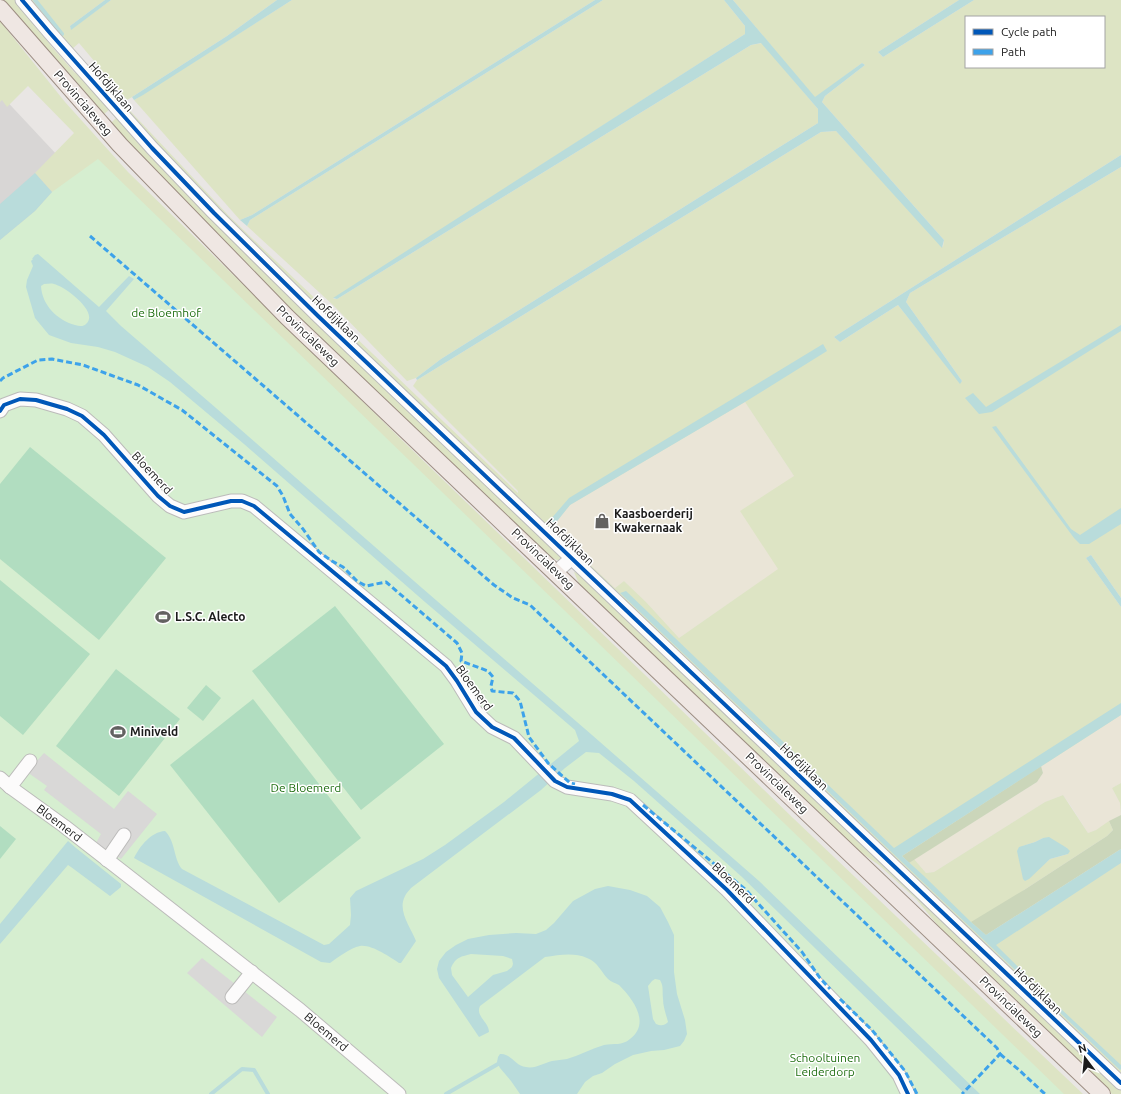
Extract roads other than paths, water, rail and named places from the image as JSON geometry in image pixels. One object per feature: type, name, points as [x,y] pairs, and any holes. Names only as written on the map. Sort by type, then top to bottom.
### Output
[{"type":"main road","name":"Provincialeweg","points":[[0,8],[101,125],[288,316],[1102,1094]]},
{"type":"street","name":"Hofdijklaan","points":[[22,0],[152,148],[214,213],[318,316],[1121,1083]]},
{"type":"street","name":"Hofdijklaan","points":[[101,125],[119,110]]},
{"type":"street","name":"Bloemerd","points":[[0,411],[4,405],[20,399],[36,400],[67,409],[82,416],[104,435],[158,496],[170,506],[184,512],[231,501],[242,501],[254,506],[446,666],[476,712],[492,727],[514,738],[554,781],[567,787],[612,794],[630,800],[727,890],[871,1040],[899,1074],[908,1094]]},
{"type":"street","name":"Hofdijklaan","points":[[556,572],[572,558]]},
{"type":"street","points":[[10,787],[30,761]]},
{"type":"street","name":"Bloemerd","points":[[0,778],[300,1010],[399,1094]]},
{"type":"street","points":[[107,860],[124,835]]},
{"type":"street","points":[[232,997],[252,972]]},
{"type":"water","points":[[105,0],[111,0],[71,30],[70,26]]},
{"type":"water","points":[[277,0],[292,0],[134,100],[132,97],[227,36]]},
{"type":"water","points":[[595,0],[603,0],[250,220],[247,226],[240,220],[252,215]]},
{"type":"water","points":[[724,0],[733,0],[815,97],[862,63],[865,65],[825,96],[822,102],[944,240],[942,248],[836,131],[821,132],[417,380],[416,378],[441,359],[818,123],[818,109],[761,43],[751,45],[337,299],[333,298],[745,34],[745,26]]},
{"type":"water","points":[[959,0],[974,0],[883,57],[878,52]]},
{"type":"water","points":[[1121,155],[1121,167],[910,293],[906,302],[962,381],[960,384],[898,305],[840,342],[834,337]]},
{"type":"water","points":[[35,173],[52,192],[35,211],[0,240],[0,204]]},
{"type":"water","points":[[38,254],[99,307],[129,276],[134,279],[106,311],[121,326],[759,881],[980,1094],[965,1094],[742,877],[634,781],[599,753],[586,752],[565,768],[541,790],[411,888],[405,895],[403,908],[406,919],[416,941],[401,963],[386,954],[364,946],[360,946],[344,953],[330,963],[321,962],[134,858],[146,840],[155,834],[165,831],[169,835],[177,860],[182,869],[324,945],[329,944],[350,925],[350,898],[356,891],[423,859],[445,845],[504,802],[579,741],[575,730],[425,602],[244,444],[170,382],[148,367],[115,352],[98,347],[71,343],[49,335],[35,318],[26,287],[27,280],[33,266],[31,261],[35,255]],"holes":[[[44,284],[59,286],[79,300],[88,313],[89,319],[86,324],[84,326],[79,326],[68,323],[52,311],[47,305],[42,293],[41,286]]]},
{"type":"water","points":[[1121,325],[1121,331],[992,412],[979,414],[965,398],[973,393],[986,407]]},
{"type":"water","points":[[823,344],[827,351],[745,402],[570,505],[554,525],[550,520],[569,498]]},
{"type":"water","points":[[996,426],[1071,529],[1080,535],[1121,508],[1121,524],[1089,544],[1080,544],[992,427]]},
{"type":"water","points":[[1091,555],[1121,598],[1121,607],[1086,558]]},
{"type":"water","points":[[626,591],[894,848],[1121,703],[1121,715],[902,856],[986,935],[1121,849],[1121,863],[996,945],[1121,1065],[1121,1069],[1120,1070],[620,593]]},
{"type":"water","points":[[1049,837],[1070,851],[1068,854],[1050,859],[1025,881],[1023,879],[1017,851],[1019,847]]},
{"type":"water","points":[[68,841],[121,884],[121,887],[110,896],[68,865],[0,944],[0,924]]},
{"type":"water","points":[[608,886],[630,890],[647,896],[660,907],[674,935],[674,972],[677,994],[685,1020],[687,1034],[680,1046],[633,1055],[615,1064],[602,1073],[593,1076],[585,1082],[577,1094],[520,1094],[497,1062],[500,1054],[507,1055],[522,1066],[533,1067],[552,1061],[567,1059],[604,1045],[624,1043],[636,1033],[639,1026],[638,1011],[630,997],[619,985],[608,979],[591,960],[577,955],[545,957],[480,1006],[479,1013],[487,1025],[489,1032],[479,1037],[439,978],[437,969],[439,961],[446,952],[468,939],[489,935],[516,933],[536,934],[546,930],[573,901],[595,889]],"holes":[[[471,954],[503,956],[512,959],[513,964],[507,971],[493,975],[468,997],[452,975],[451,968],[459,958]],[[655,979],[660,980],[661,982],[668,1022],[662,1025],[656,1024],[653,1019],[648,986]]]},
{"type":"waterway","points":[[35,0],[62,34]]},
{"type":"waterway","points":[[446,1094],[498,1064]]},
{"type":"waterway","points":[[211,1094],[242,1069],[254,1070],[268,1094]]},
{"type":"place","name":"Kaasboerderij Kwakernaak","points":[[602,521]]},
{"type":"place","name":"L.S.C. Alecto","points":[[163,617]]},
{"type":"place","name":"Miniveld","points":[[118,732]]},
{"type":"park label","name":"de Bloemhof","points":[[166,313]]},
{"type":"park label","name":"De Bloemerd","points":[[306,788]]},
{"type":"park label","name":"Schooltuinen Leiderdorp","points":[[825,1065]]}]
